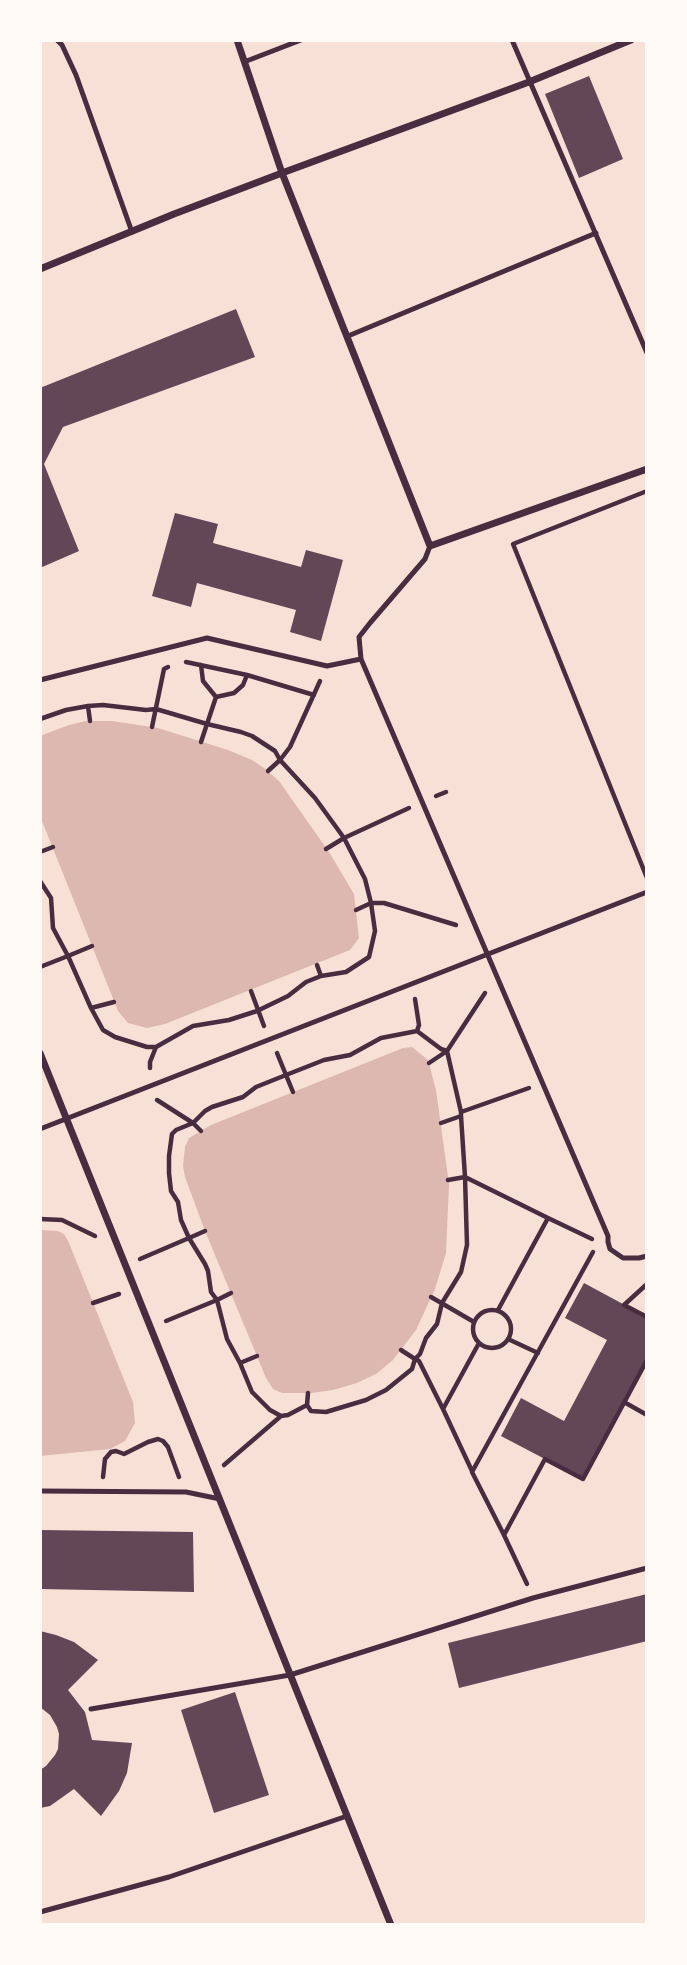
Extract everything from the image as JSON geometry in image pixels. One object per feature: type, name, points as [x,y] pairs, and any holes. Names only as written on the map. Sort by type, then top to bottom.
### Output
[{"type":"street","points":[[237,40],[282,173],[430,546],[647,469]]},
{"type":"street","points":[[40,269],[282,173],[529,82],[631,40]]},
{"type":"street","points":[[40,1053],[391,1925]]},
{"type":"lane","points":[[57,40],[76,75],[132,232]]},
{"type":"lane","points":[[244,62],[301,40]]},
{"type":"lane","points":[[512,40],[647,353]]},
{"type":"lane","points":[[348,336],[596,233]]},
{"type":"lane","points":[[430,546],[425,559],[359,637],[361,659],[608,1236],[610,1249],[623,1258],[647,1256]]},
{"type":"lane","points":[[40,680],[207,638],[327,666],[361,659]]},
{"type":"lane","points":[[40,1129],[647,892]]},
{"type":"lane","points":[[40,1492],[186,1492],[220,1499]]},
{"type":"lane","points":[[91,1709],[290,1675],[533,1598],[647,1568]]},
{"type":"lane","points":[[40,1912],[169,1877],[347,1816]]},
{"type":"path","points":[[647,491],[513,544],[647,878]]},
{"type":"path","points":[[180,663],[187,662],[247,675],[314,695]]},
{"type":"path","points":[[152,727],[164,670],[173,665]]},
{"type":"path","points":[[201,665],[203,681],[216,697]]},
{"type":"path","points":[[268,771],[281,760],[290,747],[327,666]]},
{"type":"path","points":[[216,697],[234,693],[247,675]]},
{"type":"path","points":[[201,742],[216,697]]},
{"type":"path","points":[[88,706],[90,721]]},
{"type":"path","points":[[40,719],[88,706],[156,709],[252,736],[275,751],[315,798],[344,838],[365,879],[375,931],[369,957],[346,972],[321,976],[306,982],[288,996],[257,1011],[222,1022],[193,1026],[156,1047],[147,1047],[115,1037],[103,1030],[68,956],[52,929],[51,898],[40,881]]},
{"type":"path","points":[[326,849],[344,838],[446,792]]},
{"type":"path","points":[[40,852],[53,848]]},
{"type":"path","points":[[356,910],[371,903],[384,903],[477,931]]},
{"type":"path","points":[[40,967],[92,946]]},
{"type":"path","points":[[317,965],[321,976]]},
{"type":"path","points":[[429,1063],[447,1051],[496,976]]},
{"type":"path","points":[[410,985],[417,1002],[417,1031]]},
{"type":"path","points":[[251,991],[257,1011],[293,1092]]},
{"type":"path","points":[[91,1008],[114,1002]]},
{"type":"path","points":[[281,1416],[270,1410],[251,1392],[227,1339],[217,1300],[211,1292],[208,1271],[181,1220],[178,1202],[171,1191],[169,1156],[172,1134],[193,1124],[212,1107],[243,1097],[256,1087],[316,1062],[350,1055],[381,1038],[417,1031],[447,1051]]},
{"type":"path","points":[[155,1084],[150,1062],[156,1047]]},
{"type":"path","points":[[308,1393],[307,1405],[311,1411],[326,1412],[366,1400],[386,1390],[407,1374],[420,1354],[426,1338],[437,1324],[442,1303],[461,1272],[467,1237],[466,1177],[461,1114],[447,1051]]},
{"type":"path","points":[[442,1123],[542,1083]]},
{"type":"path","points":[[141,1090],[201,1131]]},
{"type":"path","points":[[448,1180],[466,1177],[594,1240],[596,1246],[472,1472]]},
{"type":"path","points":[[498,1310],[548,1218]]},
{"type":"path","points":[[40,1219],[62,1220],[138,1259],[205,1231]]},
{"type":"path","points":[[647,1284],[624,1305],[647,1317]]},
{"type":"path","points":[[165,1322],[231,1293]]},
{"type":"path","points":[[431,1297],[474,1322]]},
{"type":"path","points":[[498,1310],[509,1320],[511,1329],[508,1339],[492,1349],[479,1343],[473,1336],[474,1322],[484,1311],[498,1310]]},
{"type":"path","points":[[508,1339],[538,1353]]},
{"type":"path","points":[[443,1409],[479,1343]]},
{"type":"path","points":[[401,1350],[419,1361],[533,1598]]},
{"type":"path","points":[[240,1363],[257,1356]]},
{"type":"path","points":[[504,1535],[545,1459],[583,1479],[647,1360]]},
{"type":"path","points":[[624,1402],[647,1415]]},
{"type":"path","points":[[224,1465],[281,1416],[307,1405]]},
{"type":"path","points":[[495,1432],[502,1436]]},
{"type":"path","points":[[102,1492],[107,1455],[116,1451],[124,1454],[158,1440],[168,1447],[186,1492]]},
{"type":"shaded area","points":[[86,721],[112,721],[158,728],[252,760],[279,781],[329,852],[354,894],[359,938],[350,950],[165,1024],[147,1028],[128,1023],[118,1011],[40,816],[40,736]]},
{"type":"shaded area","points":[[412,1047],[428,1060],[436,1090],[449,1184],[446,1253],[435,1289],[416,1330],[393,1360],[376,1374],[333,1390],[282,1393],[273,1389],[266,1378],[205,1231],[185,1177],[185,1147],[189,1138],[211,1125],[403,1048]]},
{"type":"shaded area","points":[[40,1230],[58,1231],[64,1234],[69,1243],[133,1402],[135,1423],[125,1441],[110,1449],[40,1456]]},
{"type":"building","points":[[589,76],[623,159],[579,178],[545,94]]},
{"type":"building","points":[[236,309],[255,357],[63,427],[44,464],[79,551],[40,568],[40,388]]},
{"type":"building","points":[[175,513],[218,524],[213,543],[301,567],[306,550],[343,560],[321,641],[290,632],[296,610],[197,583],[191,607],[152,596]]},
{"type":"building","points":[[584,1283],[647,1317],[647,1360],[583,1479],[501,1436],[521,1398],[564,1421],[607,1340],[565,1318]]},
{"type":"building","points":[[40,1530],[193,1532],[194,1592],[40,1589]]},
{"type":"building","points":[[647,1594],[647,1641],[459,1688],[448,1643]]},
{"type":"building","points":[[40,1631],[74,1642],[98,1660],[68,1690],[85,1712],[92,1740],[132,1743],[127,1773],[119,1791],[101,1816],[74,1789],[50,1806],[40,1808],[40,1770],[55,1755],[59,1734],[50,1715],[40,1707]]},
{"type":"building","points":[[235,1692],[269,1795],[214,1813],[181,1710]]}]
